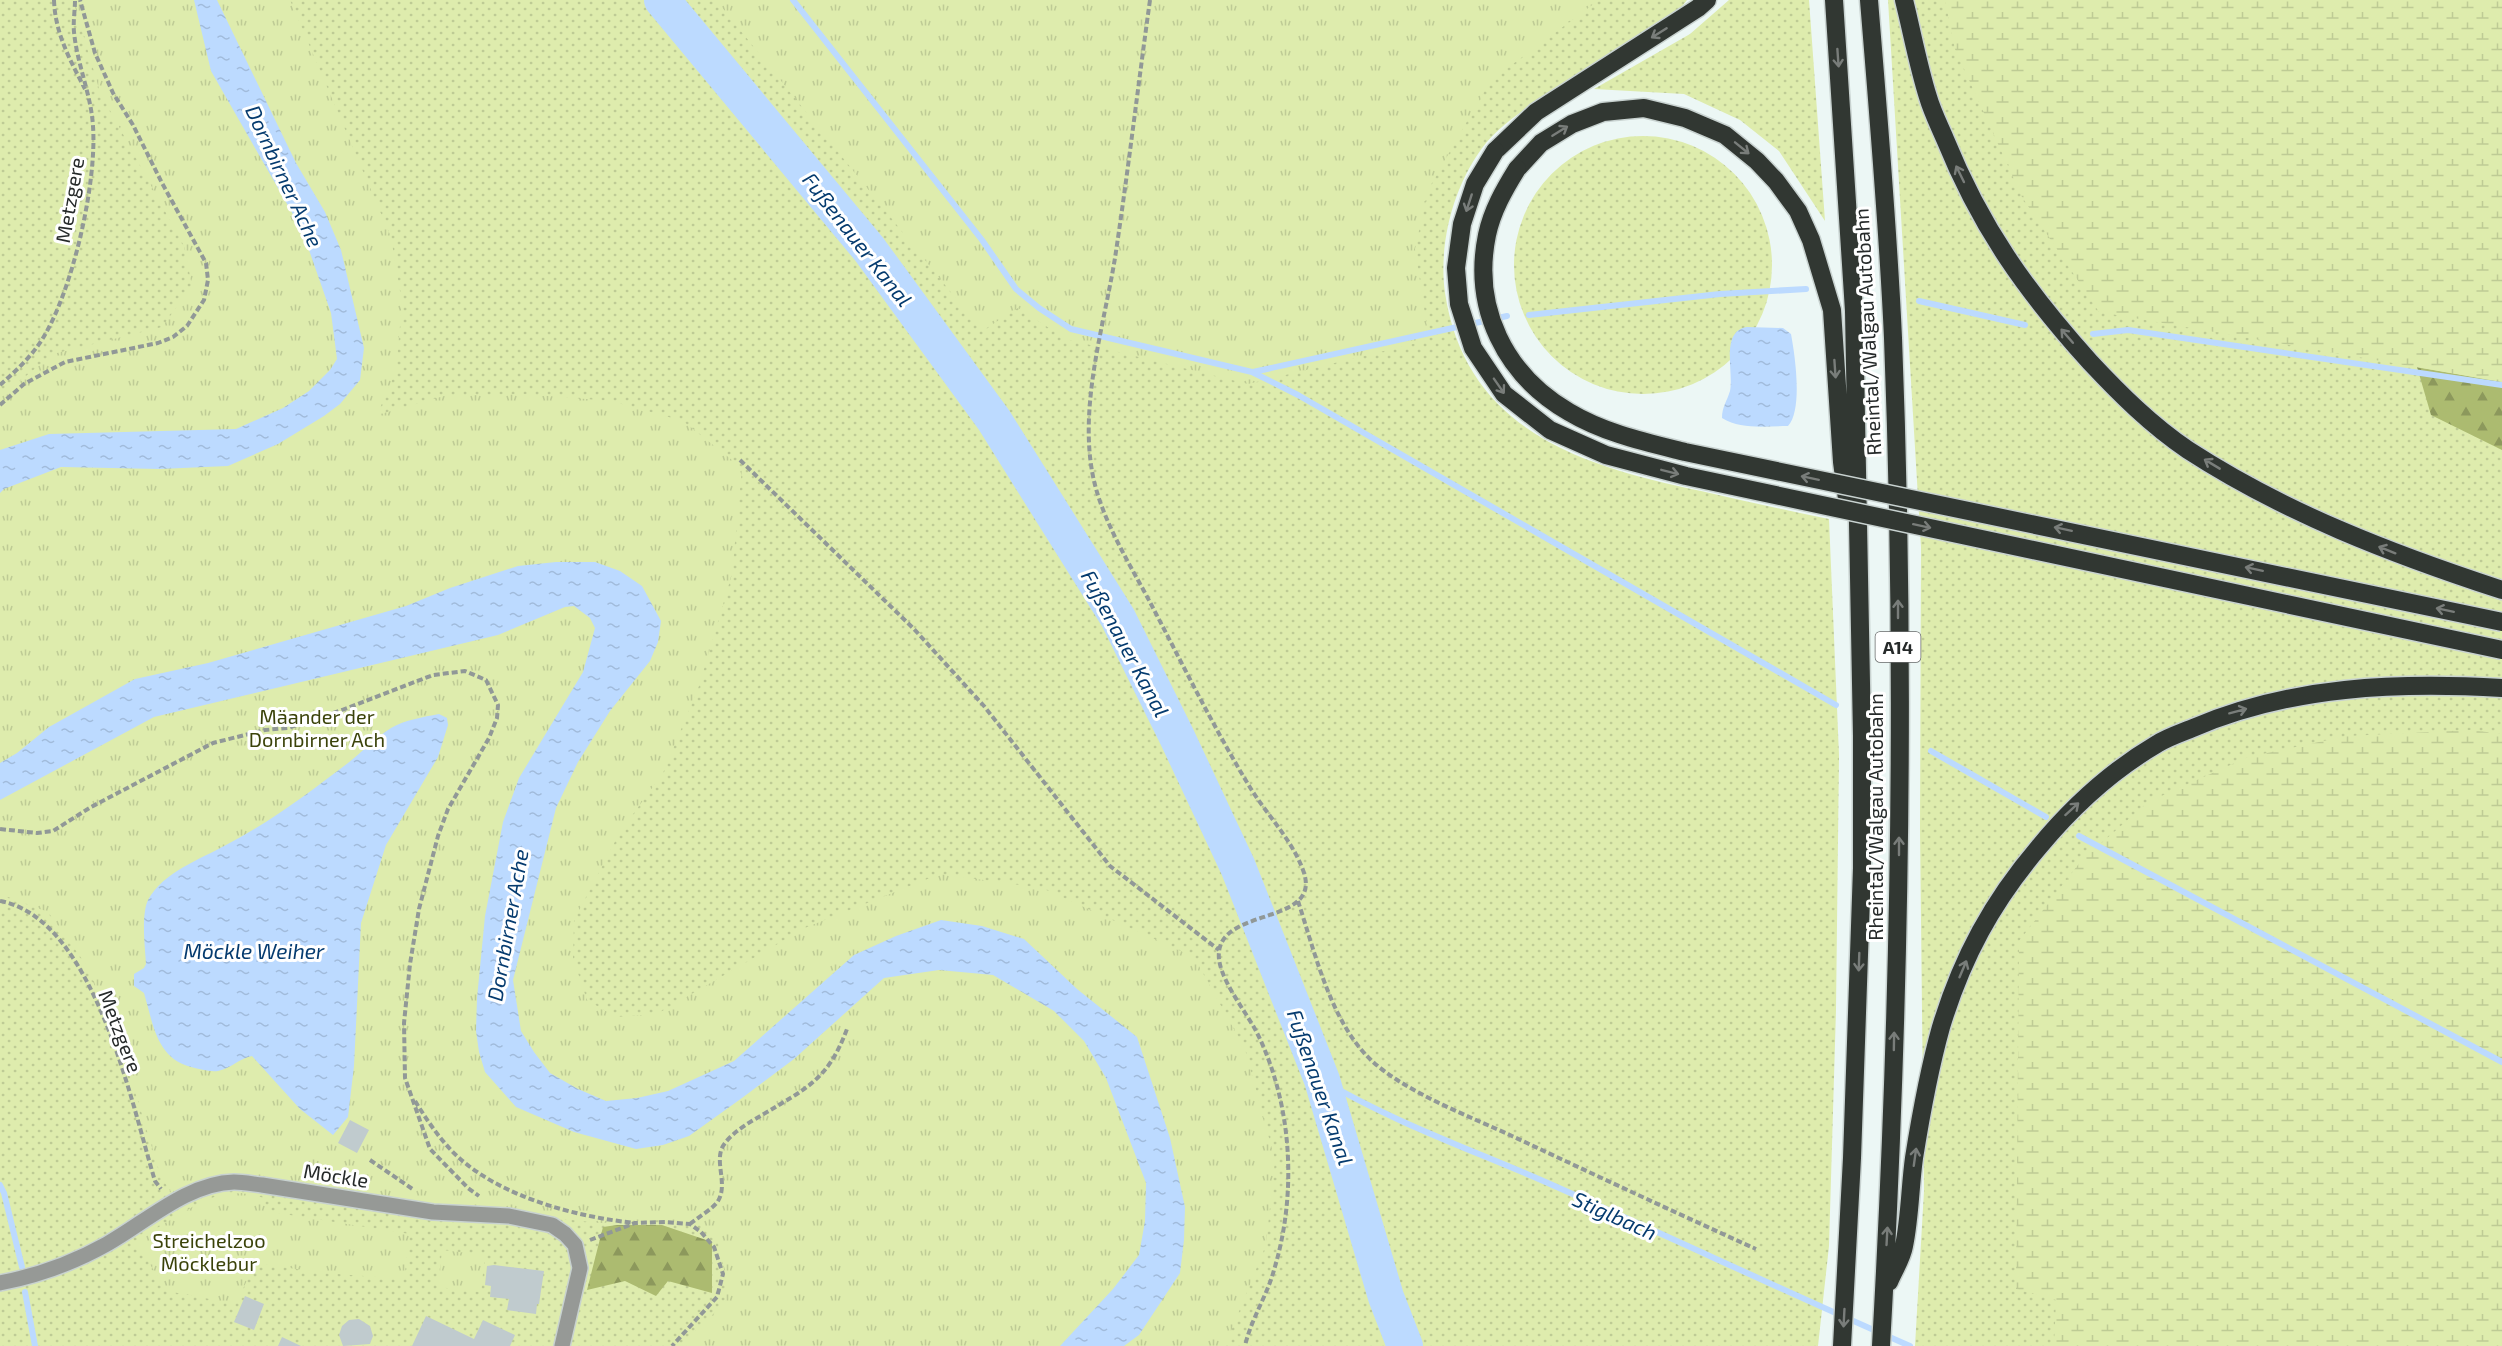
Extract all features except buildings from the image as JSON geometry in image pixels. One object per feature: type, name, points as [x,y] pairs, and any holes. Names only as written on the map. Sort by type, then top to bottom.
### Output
[{"type":"highway","points":[[1707,0],[1536,112],[1495,152],[1475,184],[1462,224],[1456,268],[1459,304],[1473,348],[1504,394],[1550,430],[1606,455],[1686,476],[2502,650]]},
{"type":"highway","name":"Rheintal/Walgau Autobahn","points":[[1834,0],[1854,311],[1862,868],[1842,1346]]},
{"type":"highway","name":"Rheintal/Walgau Autobahn","points":[[1869,0],[1893,336],[1898,572],[1899,851],[1892,1130],[1881,1346]]},
{"type":"highway","points":[[1904,0],[1928,98],[1958,170],[1996,243],[2033,297],[2127,401],[2186,448],[2254,490],[2323,524],[2395,553],[2502,590]]},
{"type":"highway","points":[[1859,572],[1842,462],[1832,310],[1812,240],[1797,211],[1776,181],[1757,160],[1725,135],[1685,118],[1644,108],[1603,112],[1572,124],[1541,143],[1517,169],[1498,201],[1487,234],[1482,270],[1488,315],[1504,349],[1532,385],[1569,412],[1618,434],[1684,452],[2502,622]]},
{"type":"highway","points":[[1884,1295],[1904,1247],[1914,1158],[1928,1083],[1942,1027],[1962,970],[1991,910],[2026,862],[2065,815],[2108,778],[2158,743],[2221,716],[2292,696],[2368,688],[2444,685],[2502,688]]},
{"type":"street","name":"Möckle","points":[[0,1283],[16,1280],[67,1262],[105,1245],[172,1205],[211,1186],[233,1182],[433,1212],[509,1216],[552,1225],[575,1245]]},
{"type":"street","points":[[562,1346],[580,1268],[575,1245]]},
{"type":"path","points":[[54,0],[54,17],[62,42],[88,95]]},
{"type":"path","name":"Metzgere","points":[[0,385],[14,373],[44,337],[65,288],[88,206],[94,163],[94,129],[74,32],[75,0]]},
{"type":"path","points":[[0,405],[24,384],[65,362],[158,343],[173,337],[187,326],[204,300],[208,280],[206,263],[133,125],[113,93],[95,53],[80,0]]},
{"type":"path","points":[[1150,0],[1089,418],[1090,455],[1095,485],[1122,548],[1233,759],[1257,798],[1297,854],[1306,875],[1305,890],[1298,902],[1288,908],[1231,929],[1222,939],[1219,950],[1221,971],[1258,1035],[1268,1058],[1284,1115],[1287,1150],[1286,1208],[1279,1250],[1274,1270],[1245,1346]]},
{"type":"path","points":[[740,460],[922,637],[984,706],[1110,866],[1219,950]]},
{"type":"path","points":[[0,829],[37,833],[53,831],[91,807],[213,743],[265,730],[288,728],[433,675],[465,671],[486,680],[498,705],[497,718],[489,738],[461,784],[441,827],[419,909],[404,1023],[405,1078],[430,1149],[468,1188],[509,1216]]},
{"type":"path","name":"Metzgere","points":[[0,901],[20,907],[45,922],[75,960],[104,1017],[114,1044],[155,1181],[172,1205]]},
{"type":"path","points":[[1298,902],[1319,967],[1343,1024],[1372,1060],[1399,1080],[1458,1111],[1756,1250]]},
{"type":"path","points":[[690,1224],[718,1202],[722,1189],[720,1154],[724,1143],[819,1079],[829,1068],[838,1052],[847,1029]]},
{"type":"path","points":[[411,1095],[426,1119],[456,1155],[484,1176],[509,1190],[603,1220],[690,1224],[701,1232],[714,1247],[723,1274],[717,1297],[672,1346]]},
{"type":"path","points":[[370,1160],[412,1190],[424,1191]]},
{"type":"path","points":[[575,1245],[635,1223]]},
{"type":"green space","points":[[0,0],[1687,0],[1680,9],[1525,109],[1486,143],[1465,176],[1457,195],[1446,234],[1443,274],[1445,293],[1457,340],[1477,379],[1504,410],[1536,434],[1573,454],[1614,469],[1657,481],[1829,519],[1839,755],[1836,1010],[1829,1246],[1818,1346],[0,1346]]},
{"type":"green space","name":"Mäander der Dornbirner Ach","points":[[73,0],[290,0],[391,237],[402,303],[396,371],[377,415],[444,396],[523,394],[611,401],[683,421],[742,468],[732,574],[699,686],[663,773],[620,832],[574,920],[573,958],[587,1000],[616,1017],[657,1014],[807,927],[940,874],[1042,888],[1194,957],[1245,1049],[1275,1160],[1266,1245],[1229,1336],[1221,1346],[686,1346],[693,1333],[725,1303],[726,1278],[718,1243],[699,1224],[661,1220],[600,1223],[394,1201],[256,1179],[173,1195],[161,1177],[133,1085],[87,966],[48,912],[0,894],[0,397],[53,354],[162,327],[192,286],[184,246],[100,92]]},
{"type":"green space","points":[[716,0],[1599,0],[1490,81],[1428,190],[1415,249],[1429,340],[1248,384],[1066,339],[1018,308],[982,331]]},
{"type":"green space","points":[[1729,0],[1809,0],[1825,221],[1779,151],[1740,120],[1684,94],[1594,89],[1690,34]]},
{"type":"green space","points":[[1888,0],[2502,0],[2502,1346],[1915,1346],[1924,1191],[1920,829],[1921,547]]},
{"type":"green space","points":[[1945,0],[2502,0],[2502,382],[2099,312],[2022,197],[1955,49]]},
{"type":"green space","points":[[1643,136],[1668,139],[1704,151],[1725,165],[1743,183],[1762,216],[1769,240],[1772,265],[1769,290],[1757,326],[1743,347],[1725,365],[1692,384],[1668,391],[1643,394],[1618,391],[1582,379],[1561,365],[1543,347],[1524,314],[1517,290],[1514,265],[1517,240],[1529,204],[1543,183],[1561,165],[1594,146],[1618,139]]},
{"type":"green space","points":[[2417,367],[2502,382],[2502,450],[2431,415]]},
{"type":"green space","points":[[2471,730],[2502,734],[2502,1346],[2054,1346],[2056,1300],[2016,1289],[2019,941],[2081,861],[2148,802],[2248,757],[2347,736]]},
{"type":"green space","name":"Streichelzoo Möcklebur","points":[[242,1193],[265,1198],[265,1211],[410,1234],[404,1279],[324,1273],[255,1263],[236,1304],[167,1291],[135,1241],[199,1203],[219,1195]]},
{"type":"green space","points":[[662,1225],[712,1242],[712,1293],[668,1281],[656,1296],[625,1281],[587,1290],[603,1227]]},
{"type":"green space","points":[[442,1250],[485,1255],[481,1292],[438,1287]]},
{"type":"water","name":"Dornbirner Ache","points":[[194,0],[217,0],[296,163],[325,212],[341,250],[364,348],[360,380],[340,404],[324,416],[278,444],[228,466],[160,469],[61,467],[4,489],[0,493],[0,450],[49,434],[236,429],[283,408],[309,391],[330,370],[337,359],[331,313],[302,230],[211,71]]},
{"type":"water","points":[[1747,327],[1783,328],[1791,334],[1797,395],[1793,418],[1788,426],[1746,426],[1722,418],[1731,383],[1731,344],[1739,330]]},
{"type":"water","name":"Dornbirner Ache","points":[[556,562],[595,562],[620,571],[642,586],[661,621],[658,642],[650,661],[610,711],[578,762],[556,808],[513,980],[521,1031],[534,1052],[550,1073],[606,1101],[637,1098],[668,1091],[734,1061],[854,955],[896,936],[941,920],[982,926],[1024,939],[1077,989],[1137,1037],[1170,1138],[1185,1207],[1180,1273],[1139,1335],[1124,1346],[1060,1346],[1113,1289],[1139,1255],[1145,1221],[1146,1183],[1106,1078],[1084,1041],[1054,1011],[993,975],[939,970],[884,978],[794,1059],[689,1136],[663,1145],[636,1149],[574,1132],[516,1107],[485,1072],[476,1031],[485,916],[503,822],[519,778],[583,672],[595,628],[590,618],[574,606],[565,607],[498,635],[154,717],[0,800],[0,763],[17,753],[49,727],[135,679],[208,663],[406,606],[450,588],[518,566]]},
{"type":"water","name":"Möckle Weiher","points":[[439,714],[447,718],[448,725],[438,757],[386,845],[361,923],[354,1066],[348,1117],[333,1135],[300,1109],[252,1056],[215,1071],[191,1067],[170,1056],[158,1038],[144,993],[134,986],[134,974],[146,964],[145,914],[148,900],[155,890],[183,867],[258,827],[289,807],[391,728],[408,721]]},
{"type":"waterway","name":"Fußenauer Kanal","points":[[662,0],[869,249],[994,420],[1118,618],[1238,867],[1322,1080],[1386,1297],[1405,1346]]},
{"type":"waterway","points":[[793,0],[982,240],[1016,289],[1039,308],[1071,329],[1252,372],[1298,395],[1836,705]]},
{"type":"waterway","points":[[1529,315],[1720,294],[1806,289]]},
{"type":"waterway","points":[[1919,301],[2025,325]]},
{"type":"waterway","points":[[1253,372],[1507,316]]},
{"type":"waterway","points":[[2093,334],[2128,330],[2502,385]]},
{"type":"waterway","points":[[1931,751],[2046,817]]},
{"type":"waterway","points":[[2079,836],[2502,1062]]},
{"type":"waterway","name":"Stiglbach","points":[[1322,1080],[1402,1121],[1541,1180],[1910,1346]]},
{"type":"waterway","points":[[0,1185],[22,1267]]},
{"type":"waterway","points":[[25,1292],[35,1346]]}]
